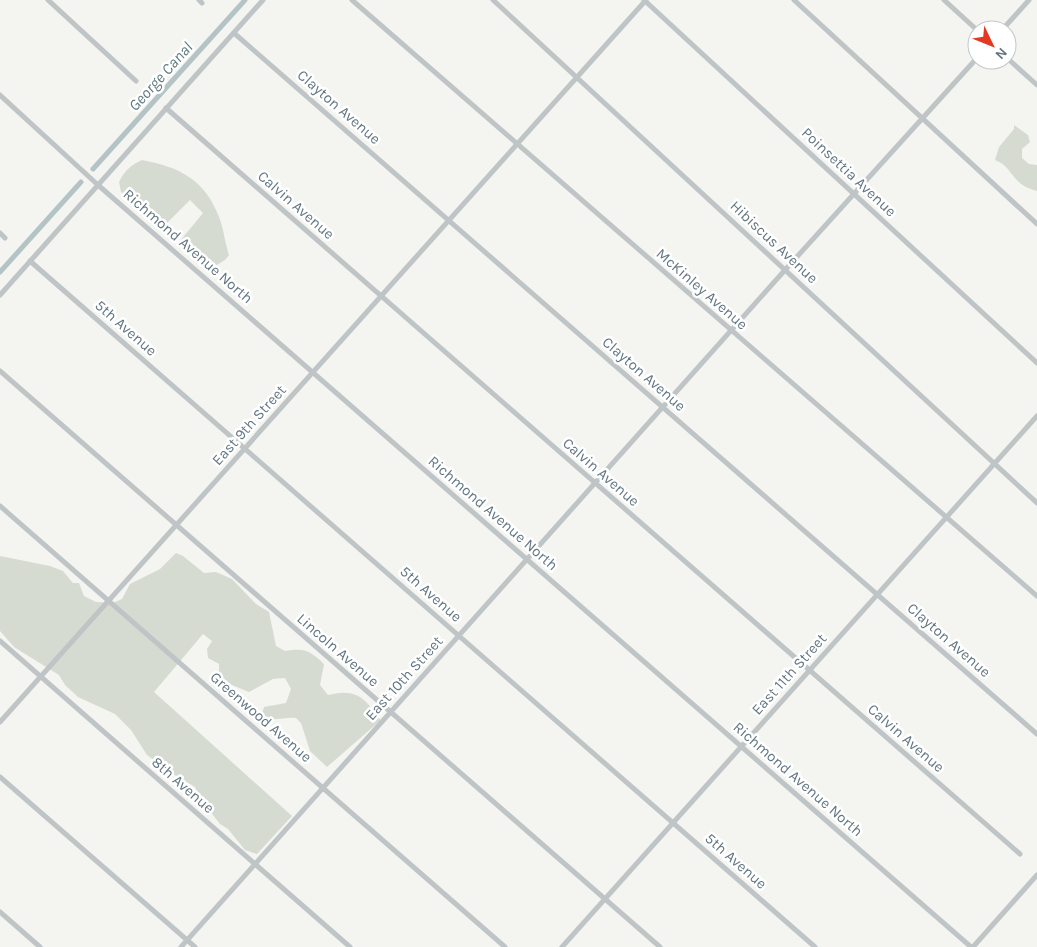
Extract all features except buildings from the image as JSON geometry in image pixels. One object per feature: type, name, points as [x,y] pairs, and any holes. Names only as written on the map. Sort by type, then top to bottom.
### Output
[{"type":"street","points":[[48,0],[136,81]]},
{"type":"street","points":[[0,296],[264,0]]},
{"type":"street","name":"McKinley Avenue","points":[[352,0],[1037,596]]},
{"type":"street","name":"Hibiscus Avenue","points":[[493,0],[1037,503]]},
{"type":"street","name":"East 9th Street","points":[[0,722],[645,0]]},
{"type":"street","name":"Poinsettia Avenue","points":[[645,0],[1037,363]]},
{"type":"street","points":[[794,0],[1037,224]]},
{"type":"street","points":[[944,0],[967,21]]},
{"type":"street","points":[[1011,20],[1029,0]]},
{"type":"street","name":"Clayton Avenue","points":[[234,32],[1037,734]]},
{"type":"street","points":[[1017,67],[1037,85]]},
{"type":"street","name":"East 10th Street","points":[[181,947],[731,330],[967,69]]},
{"type":"street","name":"Richmond Avenue North","points":[[0,95],[98,185],[972,947]]},
{"type":"street","name":"Calvin Avenue","points":[[166,108],[1020,854]]},
{"type":"street","points":[[0,234],[5,238]]},
{"type":"street","name":"5th Avenue","points":[[30,261],[815,947]]},
{"type":"street","name":"Lincoln Avenue","points":[[0,371],[660,947]]},
{"type":"street","name":"East 11th Street","points":[[562,947],[1037,416]]},
{"type":"street","name":"Greenwood Avenue","points":[[0,506],[505,947]]},
{"type":"street","name":"8th Avenue","points":[[0,642],[350,947]]},
{"type":"street","points":[[0,777],[195,947]]},
{"type":"street","points":[[972,947],[1037,875]]},
{"type":"street","points":[[0,912],[40,947]]},
{"type":"shaded area","points":[[1014,125],[1028,135],[1030,142],[1022,149],[1022,158],[1029,164],[1037,165],[1037,191],[1023,185],[1006,167],[995,160],[999,147],[1014,129]]},
{"type":"shaded area","points":[[142,160],[179,171],[190,177],[206,193],[213,204],[222,227],[229,255],[225,260],[215,266],[196,256],[180,241],[203,213],[190,200],[165,225],[149,210],[121,192],[119,182],[124,174],[131,166]]},
{"type":"shaded area","points":[[176,553],[183,556],[204,573],[216,572],[232,579],[256,604],[269,612],[276,646],[285,651],[306,651],[314,656],[324,664],[320,685],[328,695],[339,693],[354,694],[364,700],[381,720],[327,767],[310,751],[301,723],[296,718],[269,719],[261,717],[264,707],[286,703],[291,689],[285,678],[273,679],[249,692],[232,685],[219,675],[219,664],[208,658],[207,649],[212,641],[203,634],[154,692],[292,816],[257,854],[245,850],[228,829],[220,824],[202,801],[195,787],[147,755],[131,730],[115,714],[78,697],[65,685],[59,675],[14,647],[0,631],[0,556],[50,566],[63,571],[73,583],[79,583],[84,596],[96,602],[113,603],[122,599],[130,584],[160,569]]},
{"type":"waterway","name":"George Canal","points":[[93,169],[245,0]]},
{"type":"waterway","name":"George Canal","points":[[0,272],[81,182]]}]
